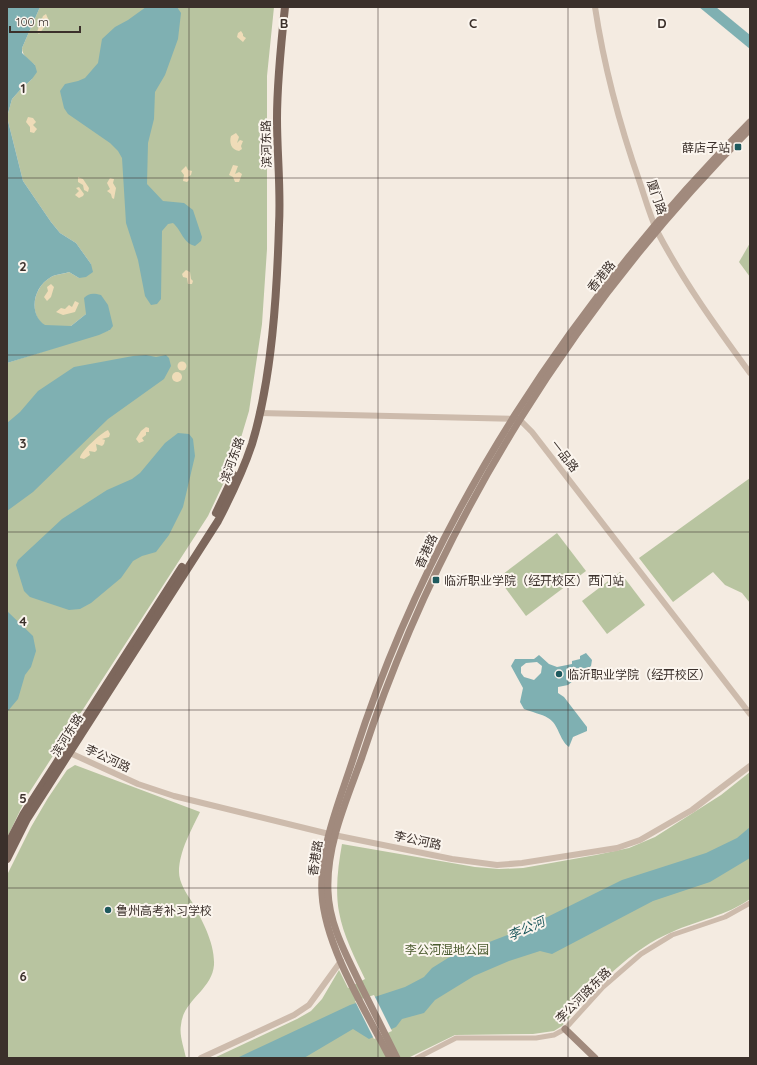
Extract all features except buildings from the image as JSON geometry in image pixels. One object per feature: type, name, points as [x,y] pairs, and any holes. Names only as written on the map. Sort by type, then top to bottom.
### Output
[{"type":"main road","name":"滨河东路","points":[[7,846],[23,815],[213,519],[236,473],[247,440],[260,383],[270,296],[274,215],[274,69],[280,7]]},
{"type":"main road","name":"滨河东路","points":[[7,859],[27,819],[218,522],[240,475],[252,443],[265,384],[271,340],[279,225],[277,119],[279,68],[285,7]]},
{"type":"main road","name":"香港路","points":[[397,1058],[388,1048],[352,986],[325,919],[322,894],[322,873],[333,834],[377,709],[412,622],[481,484],[516,419],[656,228],[750,122]]},
{"type":"main road","name":"香港路","points":[[656,228],[750,129]]},
{"type":"main road","name":"香港路","points":[[333,834],[328,873],[331,916],[388,1048],[390,1058]]},
{"type":"main road","points":[[565,1029],[595,1058]]},
{"type":"street","name":"厦门路","points":[[595,7],[600,37],[616,106],[631,157],[656,228],[700,302],[750,372]]},
{"type":"street","points":[[259,414],[516,419]]},
{"type":"street","name":"一品路","points":[[516,419],[532,432],[750,714]]},
{"type":"street","name":"李公河路","points":[[70,752],[138,784],[174,796],[333,834],[452,859],[497,865],[529,862],[616,848],[640,840],[692,810],[750,766]]},
{"type":"street","name":"李公河路东路","points":[[417,1058],[456,1038],[536,1038],[554,1034],[565,1029],[603,987],[641,954],[672,936],[725,917],[750,904]]},
{"type":"street","points":[[201,1058],[294,1015],[309,1005],[341,961]]},
{"type":"green space","points":[[40,7],[274,7],[267,76],[267,249],[262,324],[249,411],[234,461],[208,516],[27,796],[7,838],[7,363],[110,330],[86,314],[71,326],[45,326],[36,315],[35,301],[40,287],[45,281],[53,276],[69,272],[79,278],[91,264],[76,243],[60,233],[23,181],[7,117],[12,99],[32,79],[35,65],[28,60],[22,51],[22,48]]},
{"type":"green space","points":[[750,243],[750,277],[739,262]]},
{"type":"green space","points":[[750,478],[750,603],[742,593],[725,585],[713,572],[673,602],[639,558]]},
{"type":"green space","points":[[557,533],[586,571],[526,616],[498,578]]},
{"type":"green space","points":[[620,572],[645,605],[607,634],[582,601]]},
{"type":"green space","name":"鲁州高考补习学校","points":[[75,765],[200,812],[181,856],[179,876],[183,887],[204,924],[212,948],[214,965],[212,974],[208,981],[183,1016],[181,1033],[186,1058],[7,1058],[7,875],[31,827],[48,798],[67,770]]},
{"type":"green space","name":"李公河湿地公园","points":[[750,772],[750,899],[722,914],[672,932],[640,950],[599,985],[562,1026],[554,1031],[533,1034],[455,1035],[408,1058],[214,1058],[311,1011],[322,999],[339,970],[348,988],[365,979],[346,938],[339,912],[337,895],[339,861],[342,844],[475,867],[499,869],[523,868],[629,848],[655,837],[721,795]]},
{"type":"sand","points":[[46,14],[49,21],[39,34],[37,32],[43,16]]},
{"type":"sand","points":[[241,31],[243,36],[246,38],[243,42],[237,37],[238,33]]},
{"type":"sand","points":[[28,117],[33,118],[36,122],[33,125],[37,129],[34,133],[30,132],[30,127],[26,122]]},
{"type":"sand","points":[[236,133],[239,137],[237,143],[240,140],[243,141],[241,146],[242,149],[239,151],[232,147],[230,141],[231,136]]},
{"type":"sand","points":[[233,165],[238,166],[235,174],[239,172],[242,174],[239,182],[235,182],[233,177],[229,175]]},
{"type":"sand","points":[[186,166],[188,170],[192,171],[187,182],[183,181],[184,175],[181,171]]},
{"type":"sand","points":[[78,177],[83,179],[89,188],[88,192],[84,190],[83,185],[78,182]]},
{"type":"sand","points":[[110,178],[114,179],[113,183],[116,188],[114,199],[107,191],[110,189],[107,183]]},
{"type":"sand","points":[[79,187],[84,194],[79,198],[75,195],[79,191],[76,188]]},
{"type":"sand","points":[[186,270],[190,272],[191,279],[193,281],[192,284],[188,284],[187,278],[183,277],[182,274]]},
{"type":"sand","points":[[51,284],[54,287],[51,297],[47,301],[44,297],[48,291],[47,287]]},
{"type":"sand","points":[[75,301],[79,303],[75,312],[63,315],[56,312],[61,308],[65,309],[69,305],[72,307]]},
{"type":"sand","points":[[180,362],[184,362],[186,366],[184,370],[180,370],[178,368],[178,364]]},
{"type":"sand","points":[[177,372],[182,377],[177,382],[172,377]]},
{"type":"sand","points":[[146,427],[149,428],[149,432],[146,432],[146,435],[142,438],[144,441],[139,443],[136,439],[141,431]]},
{"type":"sand","points":[[108,430],[110,434],[109,437],[102,439],[105,440],[102,446],[96,444],[97,450],[95,452],[89,451],[90,455],[84,459],[80,458],[91,443]]},
{"type":"water","points":[[7,7],[40,7],[22,48],[22,53],[35,65],[37,72],[12,99],[7,117]]},
{"type":"water","points":[[146,7],[177,7],[181,13],[178,39],[165,75],[155,92],[154,119],[148,143],[147,184],[163,201],[184,203],[193,210],[202,237],[201,241],[195,246],[185,240],[173,223],[168,224],[162,231],[161,299],[157,304],[151,305],[145,296],[138,260],[126,223],[122,158],[118,151],[110,143],[68,114],[64,108],[60,91],[65,84],[85,78],[98,63],[102,39],[115,27]]},
{"type":"water","points":[[699,7],[716,7],[750,35],[750,49]]},
{"type":"water","points":[[7,117],[23,181],[60,233],[76,243],[91,264],[93,272],[86,277],[79,278],[69,272],[53,276],[45,281],[40,287],[35,301],[36,314],[45,325],[71,326],[86,314],[84,298],[89,294],[96,294],[101,295],[108,305],[113,326],[110,330],[99,335],[7,363]]},
{"type":"water","points":[[146,355],[156,357],[166,355],[169,358],[171,366],[164,379],[108,419],[33,492],[7,511],[7,423],[20,412],[38,391],[74,367]]},
{"type":"water","points":[[178,433],[189,434],[193,439],[195,456],[183,507],[169,535],[156,552],[142,556],[133,561],[121,578],[91,603],[80,609],[69,610],[30,597],[24,591],[16,565],[18,560],[62,519],[107,490],[132,479],[140,473],[165,443]]},
{"type":"water","points":[[7,611],[33,636],[36,651],[31,667],[25,675],[18,699],[7,712]]},
{"type":"water","points":[[586,653],[592,660],[591,666],[568,685],[558,687],[558,693],[564,697],[587,727],[587,731],[573,737],[569,747],[552,721],[543,715],[524,709],[520,702],[523,688],[511,666],[515,659],[534,659],[539,655],[549,664],[557,667],[572,664],[572,661],[580,659],[580,656]],"holes":[[[537,662],[542,666],[541,673],[534,680],[524,677],[521,673],[521,667],[526,663]]]},
{"type":"water","name":"李公河","points":[[750,827],[750,858],[710,882],[653,901],[552,954],[540,951],[509,961],[474,976],[435,1000],[424,1013],[402,1019],[396,1027],[369,1039],[353,1029],[304,1058],[237,1058],[350,1005],[405,987],[424,977],[432,968],[448,958],[523,929],[622,880],[706,853],[737,838]]},
{"type":"pier","points":[[374,995],[392,1031],[374,1039],[355,1001]]},
{"type":"place","name":"薛店子站","points":[[738,147]]},
{"type":"place","name":"临沂职业学院（经开校区）西门站","points":[[436,580]]},
{"type":"place","name":"临沂职业学院（经开校区）","points":[[559,674]]},
{"type":"place","name":"鲁州高考补习学校","points":[[108,910]]}]
